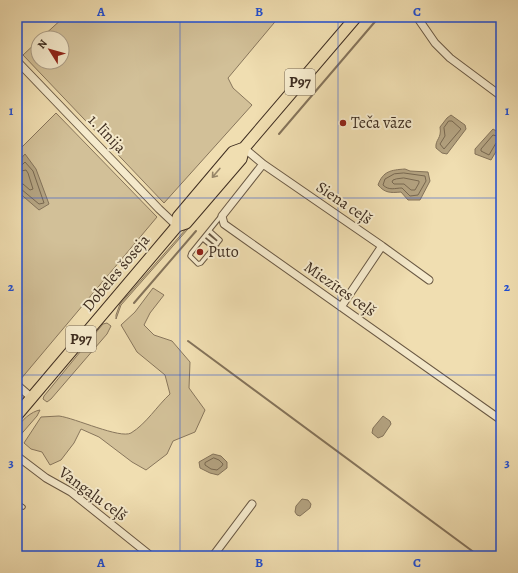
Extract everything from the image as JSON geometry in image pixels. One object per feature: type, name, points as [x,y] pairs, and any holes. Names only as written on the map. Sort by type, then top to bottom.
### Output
[{"type":"main road","name":"Dobeles šoseja","points":[[17,415],[177,226],[178,217],[233,152],[244,148],[356,17]]},
{"type":"street","points":[[417,17],[435,43],[450,58],[501,96]]},
{"type":"street","name":"1. līnija","points":[[17,61],[165,216],[177,226]]},
{"type":"street","name":"Siena ceļš","points":[[244,148],[263,164],[429,280]]},
{"type":"street","points":[[222,216],[263,164]]},
{"type":"street","name":"Miezītes ceļš","points":[[222,216],[224,224],[239,237],[340,306],[501,420]]},
{"type":"street","points":[[340,306],[382,246]]},
{"type":"street","points":[[17,385],[32,398]]},
{"type":"street","name":"Vangaļu ceļš","points":[[17,456],[46,478],[71,492],[151,556]]},
{"type":"street","points":[[213,556],[252,504]]},
{"type":"lane","points":[[210,231],[220,240],[198,264],[190,256],[206,235],[222,216]]},
{"type":"lane","points":[[206,235],[217,244]]},
{"type":"lane","points":[[202,241],[211,249]]},
{"type":"lane","points":[[17,503],[23,507]]},
{"type":"shaded area","points":[[64,17],[279,17],[228,78],[233,88],[252,105],[164,203],[37,70],[70,70],[70,30],[50,30]]},
{"type":"shaded area","points":[[30,48],[30,62],[23,55]]},
{"type":"shaded area","points":[[56,113],[157,217],[20,380],[17,378],[17,152]]},
{"type":"shaded area","points":[[194,220],[195,221],[121,305],[116,319],[120,304]]},
{"type":"shaded area","points":[[153,288],[164,295],[150,313],[144,325],[154,335],[172,341],[190,362],[189,388],[205,410],[195,432],[173,441],[167,454],[146,470],[132,462],[99,437],[81,429],[74,443],[61,460],[50,465],[42,452],[31,449],[24,443],[41,417],[59,416],[108,431],[125,434],[131,433],[147,420],[170,394],[165,375],[137,352],[121,325],[135,312]]},
{"type":"shaded area","points":[[107,323],[111,326],[107,334],[51,399],[47,402],[43,399],[103,324]]},
{"type":"shaded area","points":[[40,410],[37,416],[17,439],[17,430],[23,420],[30,414]]},
{"type":"water","points":[[451,115],[465,125],[466,129],[447,154],[442,153],[436,148],[436,143],[440,134],[440,127]]},
{"type":"water","points":[[493,129],[501,134],[501,143],[491,160],[475,154],[475,149]]},
{"type":"water","points":[[25,154],[36,169],[49,204],[39,210],[17,191],[17,163]]},
{"type":"water","points":[[405,169],[410,171],[428,172],[430,181],[420,200],[408,200],[401,192],[388,192],[383,190],[378,185],[382,177],[388,172]]},
{"type":"water","points":[[383,416],[390,421],[391,424],[383,436],[378,438],[372,433],[373,428]]},
{"type":"water","points":[[213,454],[221,456],[227,462],[227,468],[218,475],[200,468],[199,462]]},
{"type":"water","points":[[302,499],[308,500],[311,504],[310,508],[300,516],[295,512],[296,506]]},
{"type":"waterway","points":[[279,134],[379,17]]},
{"type":"waterway","points":[[134,303],[196,231]]},
{"type":"waterway","points":[[188,341],[479,556]]},
{"type":"place","name":"Teča vāze","points":[[343,123]]},
{"type":"place","name":"Puto","points":[[200,252]]}]
